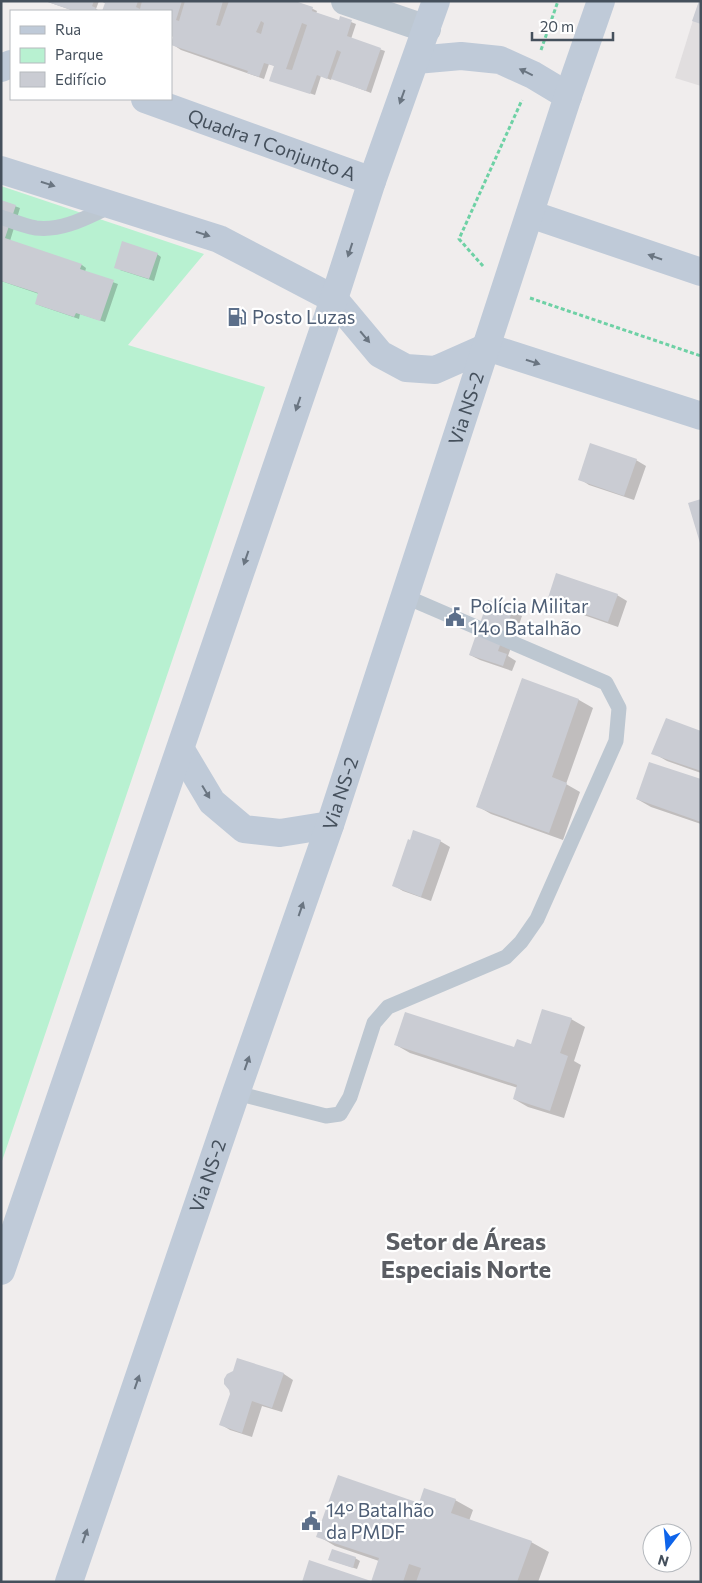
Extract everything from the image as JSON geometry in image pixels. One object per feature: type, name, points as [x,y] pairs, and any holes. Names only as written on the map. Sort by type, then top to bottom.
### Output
[{"type":"street","points":[[346,1],[427,29]]},
{"type":"street","points":[[1,1271],[181,750],[334,299],[372,181],[436,1]]},
{"type":"street","name":"Via NS-2","points":[[69,1582],[236,1093],[330,826],[568,96],[601,1]]},
{"type":"street","points":[[416,60],[461,56],[500,60],[533,75],[568,96]]},
{"type":"street","name":"Quadra 1 Conjunto A","points":[[148,100],[372,181]]},
{"type":"street","points":[[1,170],[219,239],[334,299],[380,354],[406,368],[435,370],[487,347],[701,416]]},
{"type":"street","points":[[530,214],[701,272]]},
{"type":"street","points":[[181,750],[212,802],[244,828],[280,833],[330,826]]},
{"type":"lane","points":[[1,217],[35,228],[55,228],[72,224],[113,205]]},
{"type":"lane","points":[[236,1093],[326,1116],[340,1114],[350,1097],[374,1023],[388,1007],[506,957],[521,942],[537,919],[616,741],[619,708],[606,683],[404,596]]},
{"type":"shaded area","points":[[699,1],[701,1],[701,86],[675,78]]},
{"type":"green space","points":[[1,186],[204,254],[128,345],[265,387],[1,1164]]},
{"type":"building","points":[[45,1],[94,1],[92,6],[96,8],[95,10],[71,10]]},
{"type":"building","points":[[100,1],[138,1],[136,7],[140,9],[142,1],[182,1],[176,20],[179,21],[185,1],[223,1],[216,25],[220,26],[229,1],[295,1],[313,7],[312,11],[339,20],[340,16],[352,20],[347,36],[381,48],[366,91],[331,79],[341,52],[337,50],[327,79],[317,75],[310,94],[269,81],[274,66],[264,63],[259,77],[247,73],[248,71],[172,45],[172,10],[102,10],[105,3]],"holes":[[[261,21],[264,23],[261,34],[256,32]],[[302,23],[307,25],[292,70],[286,69]]]},
{"type":"building","points":[[699,1],[701,1],[701,24],[692,21]]},
{"type":"building","points":[[1,200],[16,205],[5,238],[82,264],[80,269],[114,280],[100,321],[76,313],[74,317],[35,304],[38,293],[1,281]]},
{"type":"building","points":[[122,241],[158,253],[149,279],[114,268]]},
{"type":"building","points":[[590,443],[637,459],[624,496],[578,480]]},
{"type":"building","points":[[701,499],[701,543],[700,543],[688,503]]},
{"type":"building","points":[[556,573],[618,594],[608,622],[547,601]]},
{"type":"building","points":[[488,600],[513,609],[498,651],[507,654],[503,666],[469,655]]},
{"type":"building","points":[[522,678],[579,699],[552,777],[567,783],[549,833],[476,807]]},
{"type":"building","points":[[666,718],[701,731],[701,771],[651,754]]},
{"type":"building","points":[[649,762],[701,779],[701,822],[636,799]]},
{"type":"building","points":[[413,830],[441,840],[421,897],[392,886],[408,839],[410,840]]},
{"type":"building","points":[[542,1009],[572,1018],[560,1053],[568,1056],[550,1111],[513,1099],[517,1085],[394,1045],[405,1012],[514,1047],[517,1039],[531,1044]]},
{"type":"building","points":[[237,1358],[284,1373],[272,1408],[252,1401],[242,1433],[219,1425],[230,1394],[224,1384],[224,1379],[227,1374],[233,1371]]},
{"type":"building","points":[[338,1475],[419,1503],[424,1488],[456,1499],[451,1513],[532,1541],[517,1582],[416,1582],[421,1568],[409,1564],[403,1582],[371,1582],[379,1558],[316,1537]]},
{"type":"building","points":[[332,1549],[356,1557],[353,1568],[328,1560]]},
{"type":"building","points":[[309,1560],[371,1581],[371,1582],[302,1582]]},
{"type":"place","name":"Posto Luzas","points":[[237,317]]},
{"type":"place","name":"Polícia Militar 14o Batalhão","points":[[455,617]]},
{"type":"place","name":"14º Batalhão da PMDF","points":[[311,1521]]},
{"type":"district","name":"Setor de Áreas Especiais Norte","points":[[466,1256]]}]
